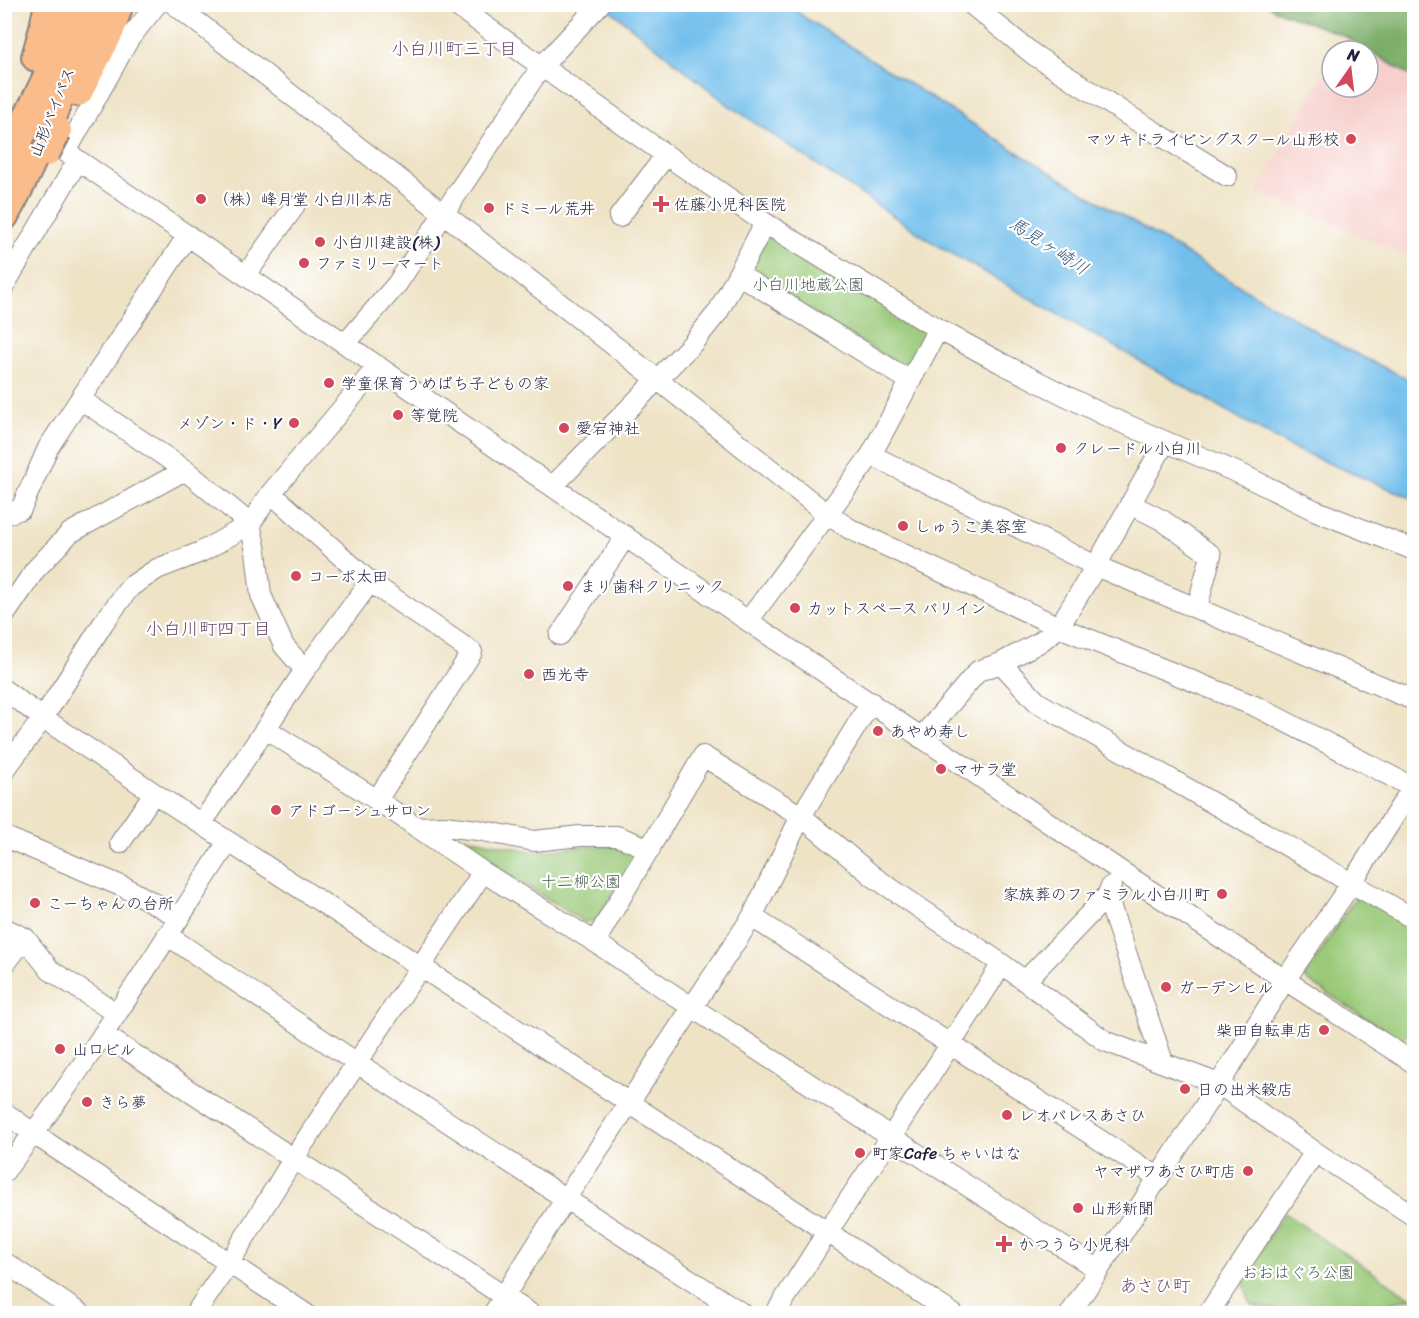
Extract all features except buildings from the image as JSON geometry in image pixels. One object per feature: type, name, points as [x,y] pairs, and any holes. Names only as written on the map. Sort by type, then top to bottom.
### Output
[{"type":"highway","points":[[4,164],[43,32],[49,4]]},
{"type":"highway","name":"山形バイパス","points":[[4,164],[49,74],[71,4]]},
{"type":"highway","name":"山形バイパス","points":[[4,216],[22,184],[61,94],[95,4]]},
{"type":"highway","points":[[4,227],[62,149],[119,4]]},
{"type":"street","points":[[4,286],[62,149],[129,39],[157,4]]},
{"type":"street","points":[[174,4],[827,514],[850,529],[1059,627],[1257,708],[1414,787],[1285,980],[1070,1314]]},
{"type":"street","points":[[454,4],[765,223],[938,328],[1102,414],[1245,476],[1314,510],[1414,550]]},
{"type":"street","points":[[346,343],[397,284],[541,67],[600,4]]},
{"type":"street","points":[[971,4],[1034,55],[1227,176]]},
{"type":"street","points":[[62,149],[921,738],[1414,1063]]},
{"type":"street","points":[[619,217],[666,155]]},
{"type":"street","points":[[246,275],[294,207]]},
{"type":"street","points":[[553,486],[692,344],[718,312],[765,223]]},
{"type":"street","points":[[4,515],[21,509],[48,448],[188,235]]},
{"type":"street","points":[[738,274],[910,381]]},
{"type":"street","points":[[748,621],[871,455],[938,328]]},
{"type":"street","points":[[4,771],[44,718],[104,622],[130,587],[157,569],[201,552],[250,524],[271,493],[378,366]]},
{"type":"street","points":[[80,399],[185,470],[250,524],[256,550],[261,595],[284,646],[305,670]]},
{"type":"street","points":[[921,738],[978,671],[1001,663],[1040,642],[1059,627],[1165,442]]},
{"type":"street","points":[[871,455],[1096,566],[1414,700]]},
{"type":"street","points":[[4,616],[35,570],[70,534],[185,470]]},
{"type":"street","points":[[271,493],[370,582],[472,652],[377,800]]},
{"type":"street","points":[[1130,504],[1162,520],[1211,555],[1197,608]]},
{"type":"street","points":[[560,635],[626,536]]},
{"type":"street","points":[[202,823],[305,670],[370,582]]},
{"type":"street","points":[[1001,663],[1037,702],[1414,920]]},
{"type":"street","points":[[4,690],[228,842],[953,1314]]},
{"type":"street","points":[[493,1314],[566,1198],[752,917],[801,816],[871,702]]},
{"type":"street","points":[[266,729],[1099,1270]]},
{"type":"street","points":[[595,942],[703,756],[801,816],[874,878],[1002,964],[1105,1041],[1219,1084],[1315,1152],[1414,1216]]},
{"type":"street","points":[[120,843],[154,793]]},
{"type":"street","points":[[416,827],[444,826],[478,830],[534,841],[580,836],[617,836],[650,849]]},
{"type":"street","points":[[4,836],[126,888],[179,917]]},
{"type":"street","points":[[4,1172],[34,1134],[103,1034],[228,842]]},
{"type":"street","points":[[1025,981],[1107,896],[1119,870]]},
{"type":"street","points":[[195,1314],[294,1158],[483,872]]},
{"type":"street","points":[[1107,896],[1163,1062]]},
{"type":"street","points":[[752,917],[1158,1178]]},
{"type":"street","points":[[4,928],[25,938],[50,970],[116,1013]]},
{"type":"street","points":[[167,935],[357,1063],[743,1314]]},
{"type":"street","points":[[4,965],[25,938]]},
{"type":"street","points":[[775,1314],[1002,964]]},
{"type":"street","points":[[103,1034],[531,1314]]},
{"type":"street","points":[[4,1112],[306,1314]]},
{"type":"street","points":[[1208,1314],[1315,1152]]},
{"type":"street","points":[[4,1262],[68,1310]]},
{"type":"shaded area","name":"マツキドライビングスクール山形校","points":[[1380,57],[1414,78],[1414,259],[1257,191],[1320,80],[1320,99],[1380,99]]},
{"type":"green space","points":[[1268,5],[1414,5],[1414,78],[1380,57],[1380,39],[1350,39],[1275,10]]},
{"type":"green space","name":"小白川地蔵公園","points":[[768,234],[929,331],[906,369],[745,272]]},
{"type":"green space","name":"十二柳公園","points":[[463,837],[535,852],[612,846],[639,854],[596,921],[584,922],[458,843]]},
{"type":"green space","points":[[1357,895],[1414,929],[1414,1023],[1402,1042],[1304,978]]},
{"type":"green space","name":"おおはぐろ公園","points":[[1284,1213],[1411,1298],[1351,1313],[1295,1313],[1251,1305],[1242,1279]]},
{"type":"water","name":"馬見ヶ崎川","points":[[604,5],[788,5],[1033,162],[1342,347],[1414,382],[1414,499],[1290,447],[935,244],[727,104]]},
{"type":"tunnel","points":[[4,110],[35,130]]},
{"type":"place","name":"マツキドライビングスクール山形校","points":[[1351,139]]},
{"type":"place","name":"（株）峰月堂 小白川本店","points":[[201,199]]},
{"type":"place","name":"佐藤小児科医院","points":[[661,204]]},
{"type":"place","name":"ドミール荒井","points":[[489,208]]},
{"type":"place","name":"小白川建設(株)","points":[[320,242]]},
{"type":"place","name":"ファミリーマート","points":[[304,263]]},
{"type":"place","name":"学童保育うめばち子どもの家","points":[[329,383]]},
{"type":"place","name":"等覚院","points":[[398,415]]},
{"type":"place","name":"メゾン・ド・Y","points":[[294,423]]},
{"type":"place","name":"愛宕神社","points":[[564,428]]},
{"type":"place","name":"クレードル小白川","points":[[1061,448]]},
{"type":"place","name":"しゅうこ美容室","points":[[903,526]]},
{"type":"place","name":"コーポ太田","points":[[296,576]]},
{"type":"place","name":"まり歯科クリニック","points":[[568,586]]},
{"type":"place","name":"カットスペース パリイン","points":[[795,608]]},
{"type":"place","name":"西光寺","points":[[529,674]]},
{"type":"place","name":"あやめ寿し","points":[[878,731]]},
{"type":"place","name":"マサラ堂","points":[[941,769]]},
{"type":"place","name":"アドゴーシュサロン","points":[[276,810]]},
{"type":"place","name":"家族葬のファミラル小白川町","points":[[1222,894]]},
{"type":"place","name":"こーちゃんの台所","points":[[35,903]]},
{"type":"place","name":"ガーデンヒル","points":[[1166,987]]},
{"type":"place","name":"柴田自転車店","points":[[1324,1030]]},
{"type":"place","name":"山口ビル","points":[[60,1049]]},
{"type":"place","name":"日の出米穀店","points":[[1185,1089]]},
{"type":"place","name":"きら夢","points":[[87,1102]]},
{"type":"place","name":"レオパレスあさひ","points":[[1007,1115]]},
{"type":"place","name":"町家Cafe ちゃいはな","points":[[860,1153]]},
{"type":"place","name":"ヤマザワあさひ町店","points":[[1248,1171]]},
{"type":"place","name":"山形新聞","points":[[1078,1208]]},
{"type":"place","name":"かつうら小児科","points":[[1004,1244]]},
{"type":"district","name":"小白川町三丁目","points":[[454,49]]},
{"type":"district","name":"小白川町四丁目","points":[[208,629]]},
{"type":"district","name":"あさひ町","points":[[1155,1286]]}]
